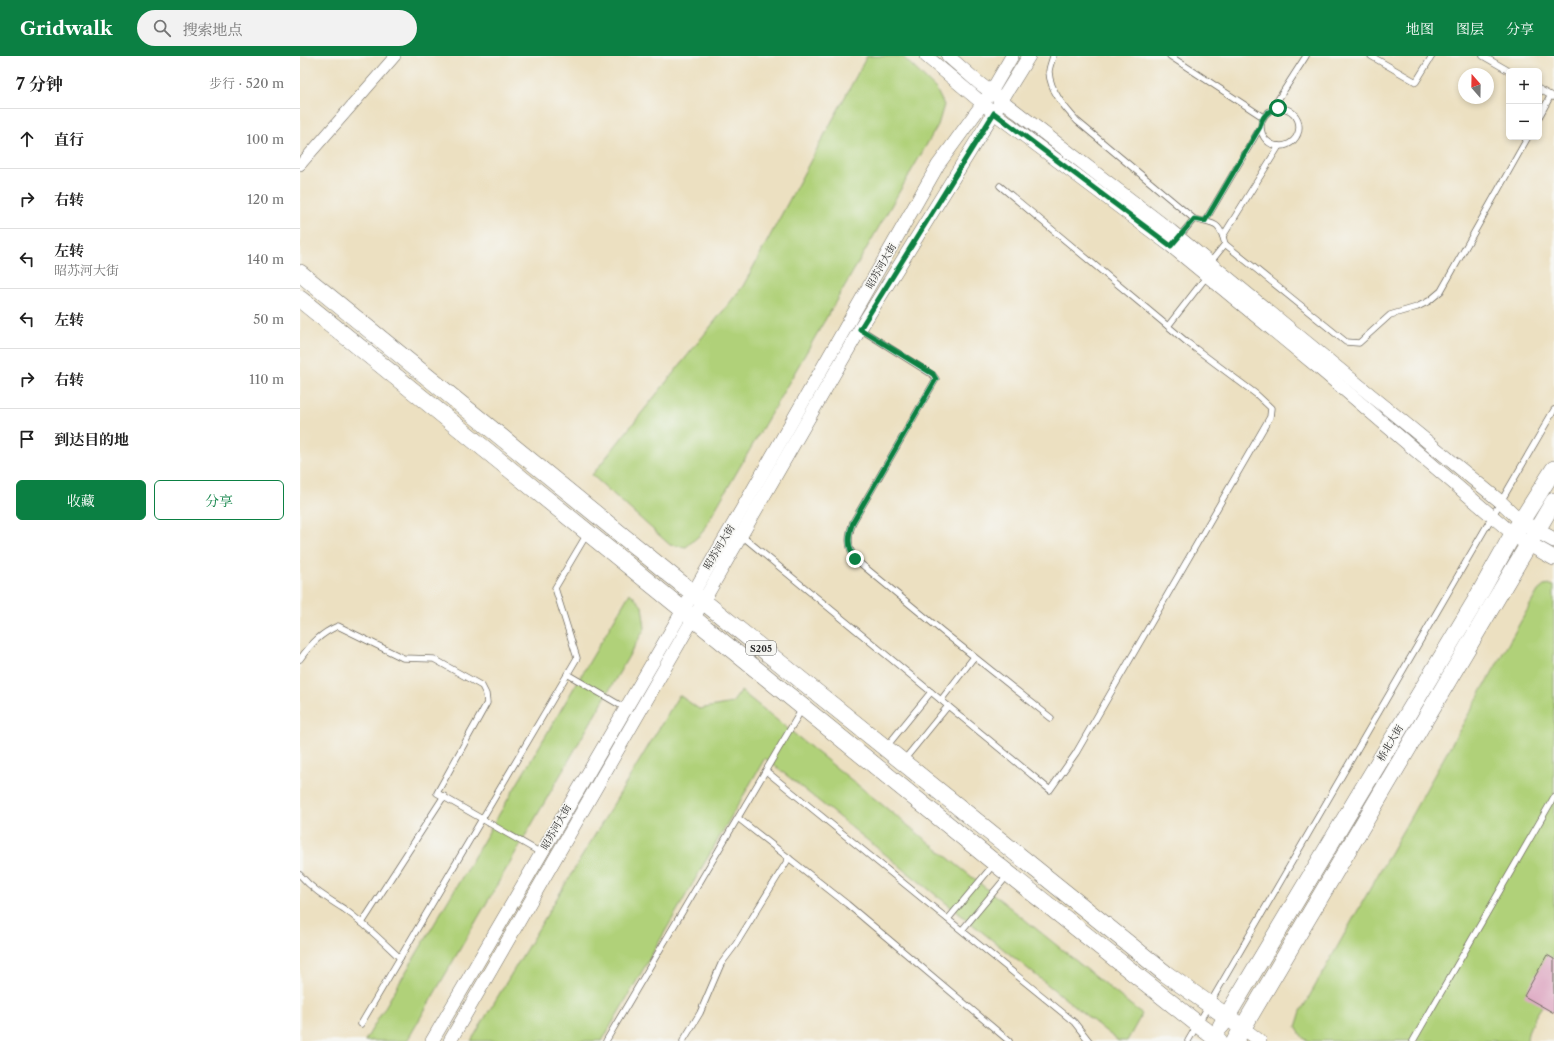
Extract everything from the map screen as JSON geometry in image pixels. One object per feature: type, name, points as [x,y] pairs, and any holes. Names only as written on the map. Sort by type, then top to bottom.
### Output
[{"type":"main road","name":"S205","points":[[300,273],[698,597],[1166,974],[1226,1018],[1239,1035]]},
{"type":"main road","name":"S205","points":[[300,299],[1215,1040]]},
{"type":"main road","name":"桥北大街","points":[[1215,1040],[1226,1018],[1476,600],[1517,527],[1554,468]]},
{"type":"main road","name":"桥北大街","points":[[1239,1035],[1554,501]]},
{"type":"main road","points":[[1517,527],[1533,537],[1554,558]]},
{"type":"main road","points":[[1533,537],[1554,540]]},
{"type":"street","points":[[300,165],[395,56]]},
{"type":"street","points":[[926,56],[994,113],[1175,242]]},
{"type":"street","points":[[948,56],[1175,242],[1325,373],[1493,516],[1517,527]]},
{"type":"street","name":"昭苏河大街","points":[[450,1041],[938,165],[991,92],[1012,56]]},
{"type":"street","name":"昭苏河大街","points":[[698,597],[742,536],[860,329],[1029,56]]},
{"type":"street","points":[[1206,270],[1501,502],[1517,527]]},
{"type":"street","name":"昭苏河大街","points":[[432,1041],[625,708],[688,614]]},
{"type":"street","points":[[1239,1035],[1260,1041]]},
{"type":"lane","points":[[1053,56],[1049,72],[1056,94],[1065,108],[1077,121],[1194,219],[1218,226],[1225,244],[1346,342],[1359,343],[1390,315],[1417,307],[1429,301],[1441,291],[1526,140]]},
{"type":"lane","points":[[1170,56],[1263,117]]},
{"type":"lane","points":[[1205,221],[1260,127],[1263,117],[1272,109],[1306,56]]},
{"type":"lane","points":[[1372,56],[1416,82],[1432,56]]},
{"type":"lane","points":[[1483,56],[1506,69]]},
{"type":"lane","points":[[1542,91],[1552,96],[1542,112]]},
{"type":"lane","points":[[1260,127],[1261,133],[1267,142],[1279,146],[1285,145],[1295,138],[1298,132],[1298,120],[1290,111],[1284,108],[1272,109]]},
{"type":"lane","points":[[1223,236],[1279,146]]},
{"type":"lane","points":[[742,536],[1050,790],[1076,753],[1104,706],[1270,417],[1271,408],[1256,394],[1168,326],[1000,186]]},
{"type":"lane","points":[[1175,242],[1194,219]]},
{"type":"lane","points":[[1168,326],[1225,244]]},
{"type":"lane","points":[[860,329],[933,374],[936,379],[853,522],[848,536],[850,551],[855,559],[1051,718]]},
{"type":"lane","points":[[1188,1041],[1554,410]]},
{"type":"lane","points":[[361,1024],[577,658],[554,588],[588,533]]},
{"type":"lane","points":[[300,658],[311,644],[325,631],[338,626],[403,658],[434,659],[482,686],[486,694],[487,703],[437,793],[541,853]]},
{"type":"lane","points":[[941,700],[974,657]]},
{"type":"lane","points":[[567,674],[625,708]]},
{"type":"lane","points":[[886,748],[931,692]]},
{"type":"lane","points":[[903,762],[948,706]]},
{"type":"lane","points":[[606,1041],[803,707]]},
{"type":"lane","points":[[766,771],[1074,1022],[1089,1041]]},
{"type":"lane","points":[[362,923],[444,796]]},
{"type":"lane","points":[[1413,1041],[1554,797]]},
{"type":"lane","points":[[738,818],[847,904],[1008,1041]]},
{"type":"lane","points":[[683,1041],[700,1014],[721,964],[736,944],[789,858]]},
{"type":"lane","points":[[948,919],[995,862]]},
{"type":"lane","points":[[962,930],[1009,873]]},
{"type":"lane","points":[[300,875],[322,896],[344,909],[362,923],[400,958]]},
{"type":"green space","points":[[867,56],[902,56],[936,89],[944,105],[938,125],[701,534],[686,547],[670,545],[592,475],[743,286]]},
{"type":"green space","points":[[1544,586],[1554,586],[1554,989],[1533,1020],[1527,1041],[1309,1041],[1303,1038],[1296,1027],[1301,1011],[1538,591]]},
{"type":"green space","points":[[630,593],[642,606],[645,628],[407,1041],[365,1041]]},
{"type":"green space","points":[[741,691],[1142,1014],[1127,1041],[1118,1041],[765,758],[602,1041],[471,1041],[679,695],[699,709],[732,703]]},
{"type":"building","points":[[1547,955],[1554,959],[1554,1013],[1524,996]]},
{"type":"route","points":[[855,559],[850,551],[848,536],[853,522],[936,379],[933,374],[860,329],[994,113],[1171,246],[1194,219],[1205,221],[1260,127],[1263,117],[1272,109],[1278,108]]}]
